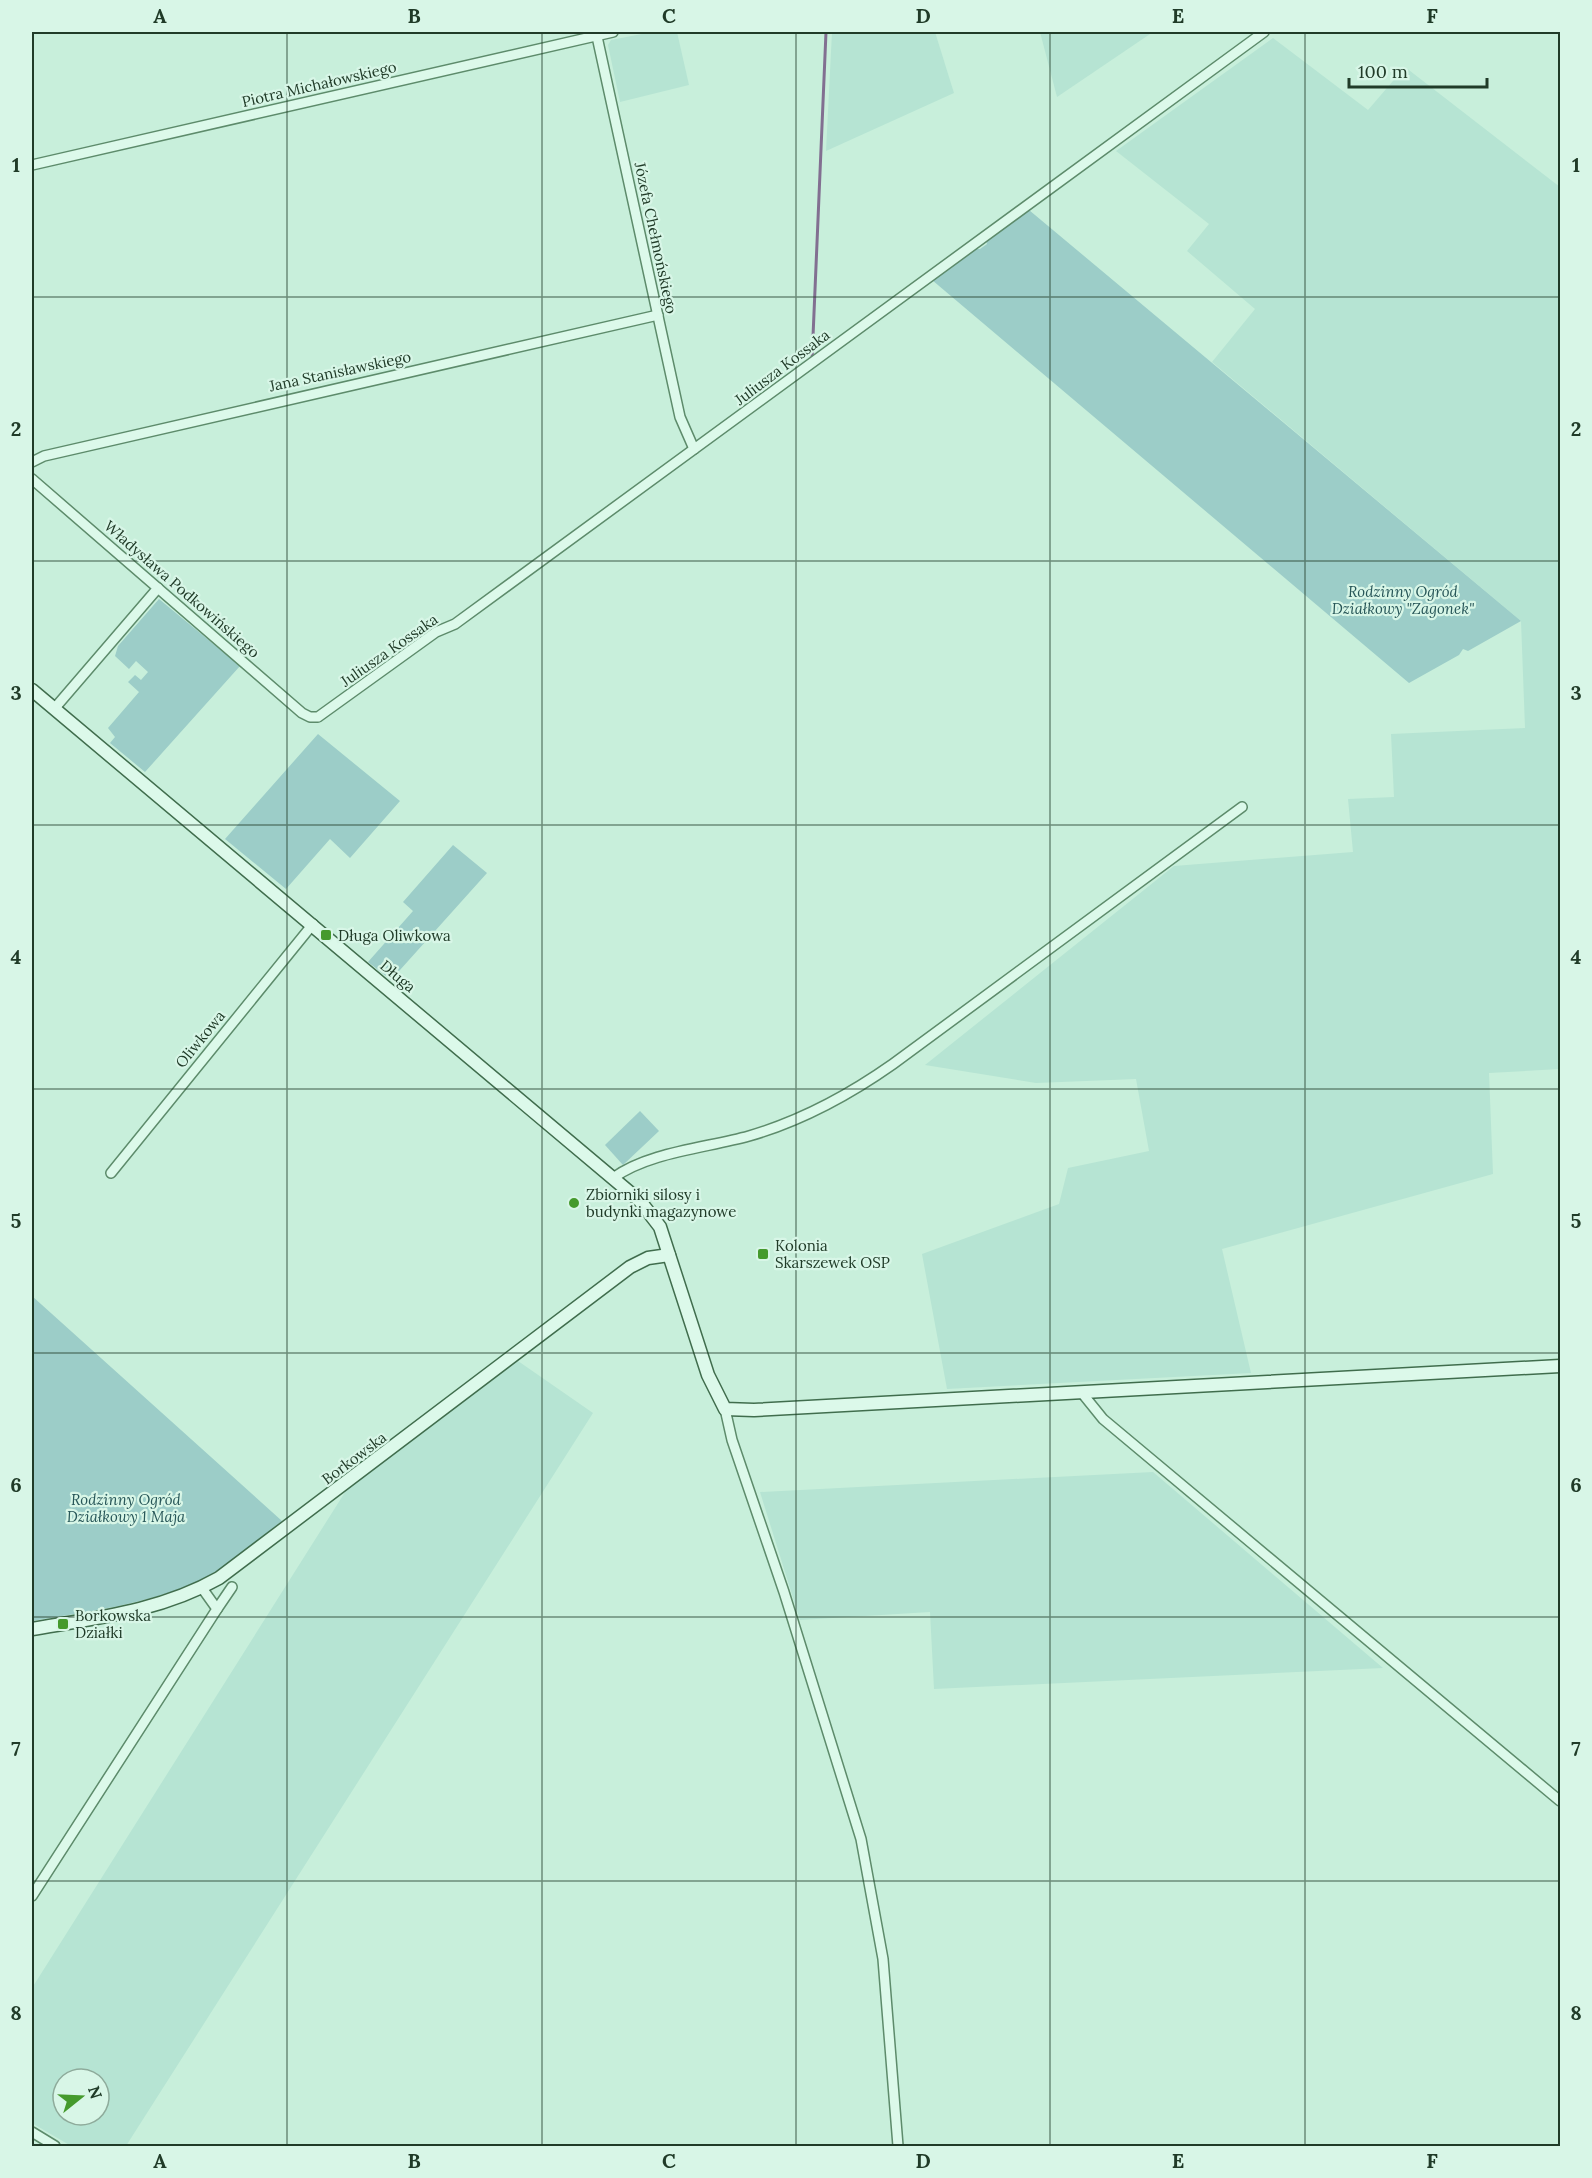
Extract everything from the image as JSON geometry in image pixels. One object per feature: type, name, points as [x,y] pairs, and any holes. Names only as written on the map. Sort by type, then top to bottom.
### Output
[{"type":"street","name":"Piotra Michałowskiego","points":[[32,165],[596,34],[613,32]]},
{"type":"street","name":"Juliusza Kossaka","points":[[314,717],[326,713],[436,633],[454,624],[1264,32]]},
{"type":"street","name":"Józefa Chełmońskiego","points":[[596,34],[680,417],[694,449]]},
{"type":"street","name":"Jana Stanisławskiego","points":[[32,462],[44,456],[153,429],[658,315]]},
{"type":"street","name":"Władysława Podkowińskiego","points":[[32,479],[302,713],[314,717]]},
{"type":"street","points":[[54,709],[158,588]]},
{"type":"street","name":"Długa","points":[[32,690],[313,924],[640,1202],[656,1220],[708,1376],[725,1409]]},
{"type":"street","points":[[612,1178],[626,1169],[674,1154],[753,1135],[843,1097],[893,1064],[1242,807]]},
{"type":"street","name":"Oliwkowa","points":[[111,1173],[313,924]]},
{"type":"street","name":"Borkowska","points":[[32,1629],[153,1606],[202,1588],[241,1563],[630,1267],[648,1258],[669,1255]]},
{"type":"street","points":[[898,2146],[883,1959],[865,1857],[784,1592],[732,1440],[725,1409],[1082,1393],[1560,1366]]},
{"type":"street","points":[[1082,1393],[1103,1419],[1560,1801]]},
{"type":"street","points":[[32,1896],[232,1587]]},
{"type":"street","points":[[202,1588],[217,1608]]},
{"type":"street","points":[[32,2132],[55,2146]]},
{"type":"green space","points":[[652,32],[677,32],[689,85],[620,102],[608,45],[611,40]]},
{"type":"green space","points":[[832,32],[935,32],[954,93],[826,151]]},
{"type":"green space","points":[[1040,32],[1153,32],[1057,97]]},
{"type":"green space","points":[[1273,38],[1368,110],[1405,67],[1560,187],[1560,1069],[1489,1073],[1493,1174],[1222,1249],[1251,1373],[947,1389],[922,1254],[1059,1204],[1068,1168],[1149,1151],[1136,1079],[1036,1083],[925,1065],[1174,866],[1353,852],[1348,799],[1394,797],[1391,734],[1525,728],[1521,621],[1212,362],[1255,309],[1187,251],[1209,224],[1116,151]]},
{"type":"green space","name":"Rodzinny Ogród Działkowy \"Zagonek\"","points":[[1029,210],[1521,621],[1468,651],[1463,649],[1459,655],[1409,683],[932,280],[975,249],[980,249],[987,244],[986,241]]},
{"type":"green space","points":[[159,599],[240,666],[145,772],[110,743],[115,737],[108,728],[139,692],[128,682],[135,675],[141,680],[148,672],[136,661],[129,669],[115,656],[118,646]]},
{"type":"green space","points":[[318,734],[400,801],[350,858],[330,839],[286,889],[225,839]]},
{"type":"green space","points":[[453,845],[487,873],[391,980],[368,962],[413,911],[403,902]]},
{"type":"green space","points":[[640,1111],[659,1131],[623,1165],[605,1145]]},
{"type":"green space","name":"Rodzinny Ogród Działkowy 1 Maja","points":[[32,1296],[282,1521],[233,1561],[180,1589],[118,1606],[32,1621]]},
{"type":"green space","points":[[518,1361],[593,1413],[126,2146],[71,2146],[32,2123],[32,1988],[347,1489]]},
{"type":"green space","points":[[1153,1472],[1383,1668],[934,1689],[930,1612],[800,1620],[760,1492]]},
{"type":"waterway","points":[[812,360],[826,32]]},
{"type":"place","name":"Długa Oliwkowa","points":[[326,935]]},
{"type":"place","name":"Zbiorniki silosy i budynki magazynowe","points":[[574,1203]]},
{"type":"place","name":"Kolonia Skarszewek OSP","points":[[763,1254]]},
{"type":"place","name":"Borkowska Działki","points":[[63,1624]]}]
